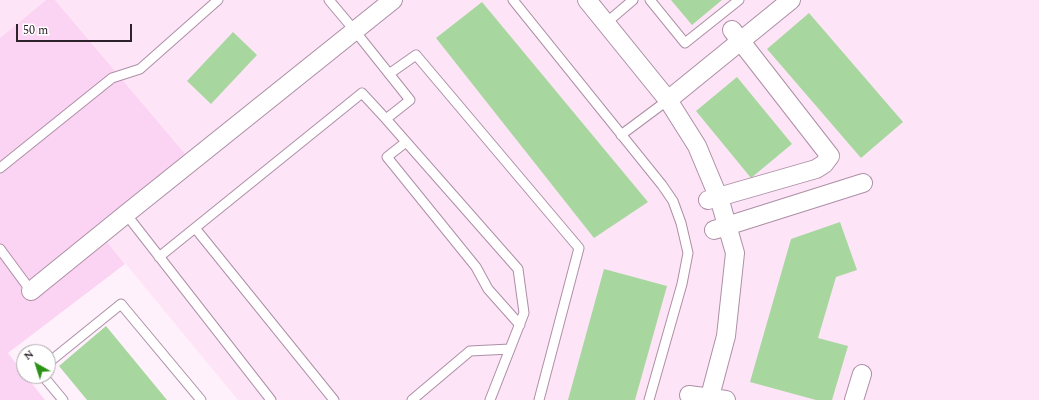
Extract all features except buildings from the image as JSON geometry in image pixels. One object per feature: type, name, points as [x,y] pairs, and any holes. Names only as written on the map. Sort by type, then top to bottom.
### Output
[{"type":"street","points":[[31,291],[393,0]]},
{"type":"street","points":[[587,0],[668,100],[697,146],[720,200],[735,253],[726,336],[709,400]]},
{"type":"street","points":[[668,100],[791,0]]},
{"type":"street","points":[[706,200],[816,169],[824,164],[830,156],[732,30]]},
{"type":"street","points":[[714,230],[863,183]]},
{"type":"street","points":[[854,400],[862,374]]},
{"type":"street","points":[[689,395],[726,400]]},
{"type":"lane","points":[[0,168],[112,78],[140,69],[218,0]]},
{"type":"lane","points":[[329,0],[410,100],[386,119]]},
{"type":"lane","points":[[513,0],[662,185],[673,201],[681,223],[688,252],[682,284],[649,400]]},
{"type":"lane","points":[[606,22],[633,0]]},
{"type":"lane","points":[[650,0],[685,43],[739,0]]},
{"type":"lane","points":[[389,74],[416,54],[579,248],[539,400]]},
{"type":"lane","points":[[160,257],[362,93],[518,269],[524,313],[490,400]]},
{"type":"lane","points":[[621,135],[668,100]]},
{"type":"lane","points":[[406,142],[388,157],[476,267],[488,289],[520,325]]},
{"type":"lane","points":[[126,214],[271,400]]},
{"type":"lane","points":[[195,228],[334,400]]},
{"type":"lane","points":[[0,249],[31,291]]},
{"type":"lane","points":[[56,357],[121,304],[201,400]]},
{"type":"lane","points":[[412,400],[470,351],[510,349]]},
{"type":"lane","points":[[50,384],[63,400]]},
{"type":"shaded area","points":[[0,0],[46,0],[0,38]]},
{"type":"shaded area","points":[[46,0],[55,0],[186,155],[95,227],[125,264],[20,344],[16,344],[16,347],[8,353],[16,364],[16,384],[32,384],[45,400],[0,400],[0,38]]},
{"type":"shaded area","points":[[55,0],[1039,0],[1039,400],[238,400],[95,227],[186,155]]}]
